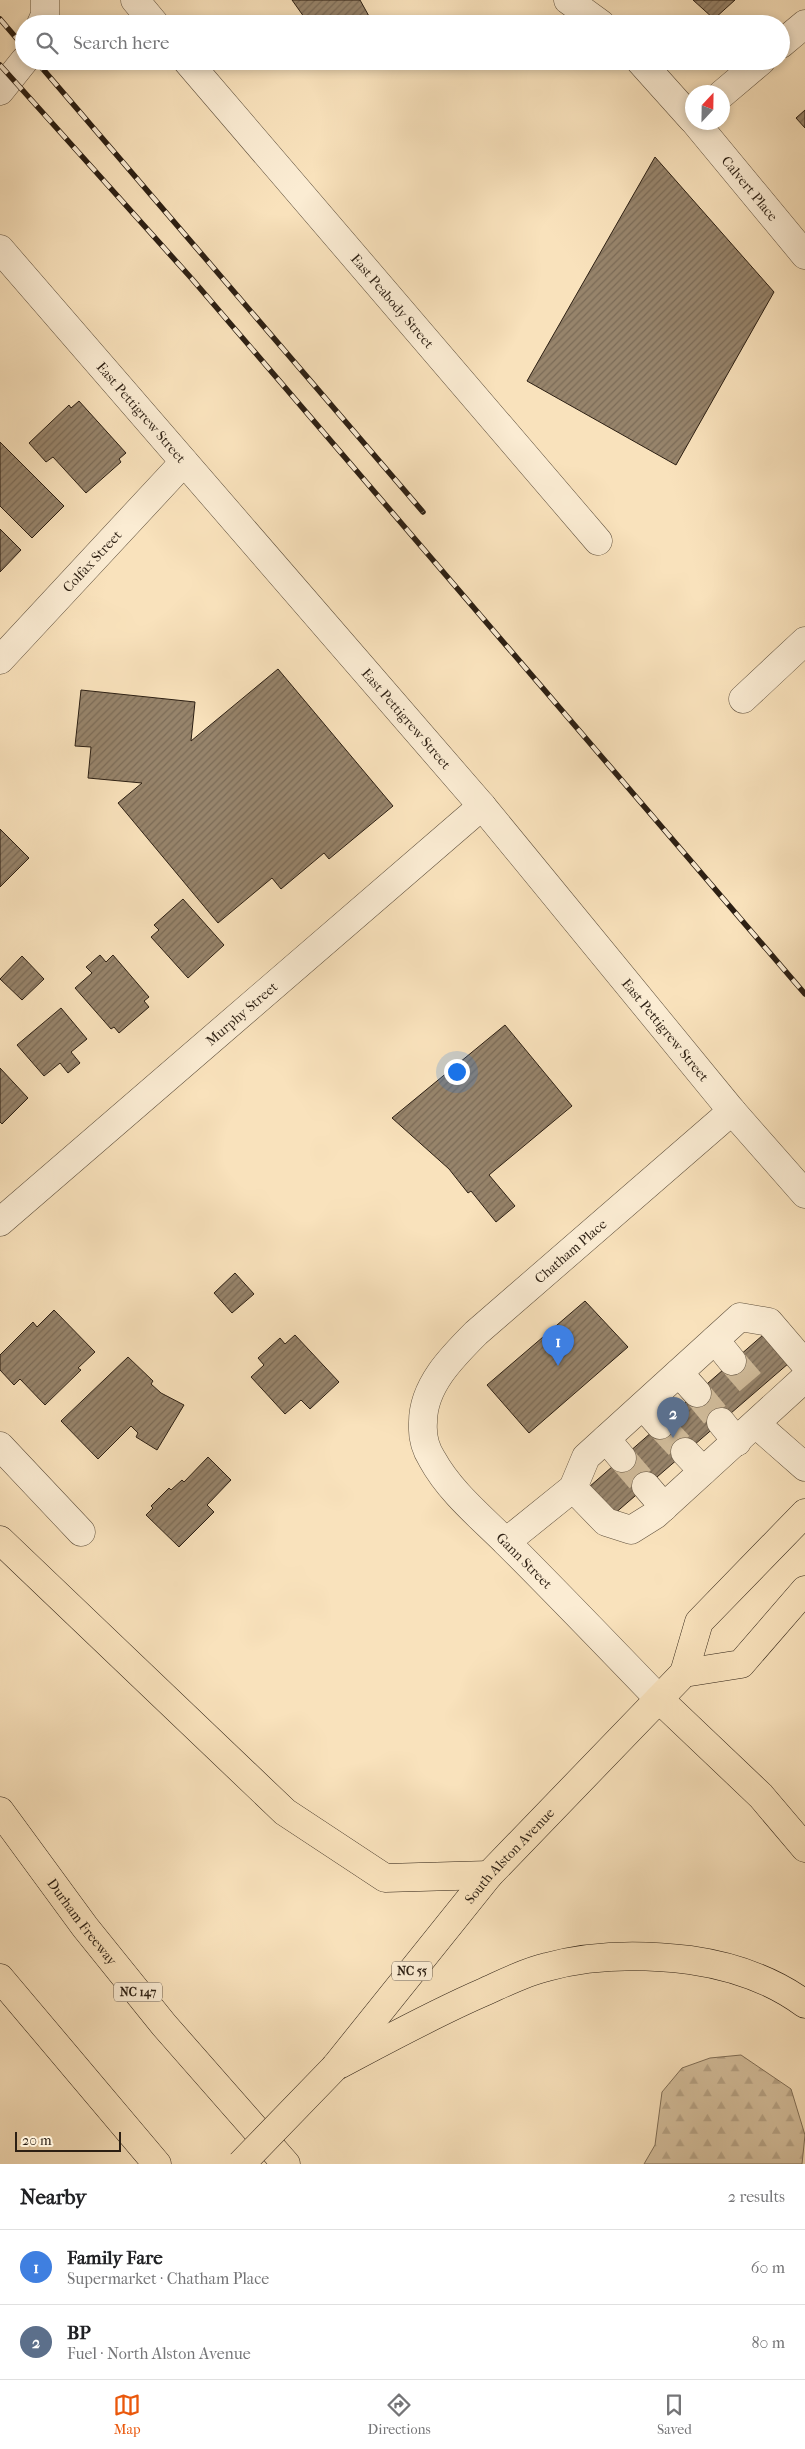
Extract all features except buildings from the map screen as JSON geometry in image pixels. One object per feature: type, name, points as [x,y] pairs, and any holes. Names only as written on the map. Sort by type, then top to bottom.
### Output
[{"type":"main road","name":"NC 55","points":[[684,1674],[699,1622],[805,1513]]},
{"type":"main road","points":[[0,1540],[284,1812],[384,1878],[489,1875]]},
{"type":"main road","points":[[684,1674],[741,1664],[805,1590]]},
{"type":"main road","name":"South Alston Avenue","points":[[241,2164],[335,2067],[489,1875],[684,1674]]},
{"type":"main road","points":[[660,1699],[761,1796],[805,1848]]},
{"type":"main road","name":"Durham Freeway","points":[[0,1811],[85,1927],[164,2025],[286,2164]]},
{"type":"main road","points":[[335,2067],[445,2009],[506,1982],[545,1967],[608,1956],[655,1956],[707,1963],[752,1975],[788,1992],[805,2004]]},
{"type":"main road","points":[[0,1978],[156,2164]]},
{"type":"street","points":[[45,0],[45,15]]},
{"type":"street","points":[[135,0],[148,15]]},
{"type":"street","points":[[568,0],[589,15]]},
{"type":"street","points":[[790,36],[805,24]]},
{"type":"street","points":[[0,91],[17,70]]},
{"type":"street","name":"East Peabody Street","points":[[195,70],[598,541]]},
{"type":"street","points":[[648,70],[685,111]]},
{"type":"street","points":[[730,87],[750,70]]},
{"type":"street","name":"Calvert Place","points":[[702,130],[805,255]]},
{"type":"street","name":"East Pettigrew Street","points":[[0,249],[482,806],[732,1111],[797,1185]]},
{"type":"street","name":"Colfax Street","points":[[0,660],[184,462]]},
{"type":"street","points":[[743,699],[805,641]]},
{"type":"street","name":"Murphy Street","points":[[0,1222],[482,806]]},
{"type":"street","name":"Chatham Place","points":[[424,1405],[438,1378],[448,1364],[476,1333],[732,1111]]},
{"type":"street","points":[[506,1542],[573,1488],[586,1457],[614,1448],[688,1383],[714,1340],[740,1317],[769,1322],[805,1364]]},
{"type":"street","points":[[714,1340],[732,1361]]},
{"type":"street","points":[[573,1488],[606,1522],[631,1530],[664,1507],[694,1462],[729,1432],[805,1378]]},
{"type":"street","name":"Gann Street","points":[[424,1405],[425,1443],[432,1459],[463,1500],[660,1699]]},
{"type":"street","points":[[762,1408],[805,1467]]},
{"type":"street","points":[[0,1446],[81,1532]]},
{"type":"street","points":[[646,1486],[664,1507]]},
{"type":"green space","points":[[741,2055],[791,2089],[805,2135],[802,2164],[644,2164],[655,2145],[662,2092],[682,2068],[710,2058]]},
{"type":"tunnel","points":[[732,1361],[757,1390]]},
{"type":"tunnel","points":[[697,1393],[721,1422]]},
{"type":"tunnel","points":[[660,1425],[685,1452]]},
{"type":"tunnel","points":[[622,1458],[646,1486]]},
{"type":"railway","points":[[0,19],[15,36]]},
{"type":"railway","points":[[0,65],[192,279],[805,994]]},
{"type":"railway","points":[[44,70],[423,512]]},
{"type":"place","name":"Family Fare","points":[[558,1366]]},
{"type":"place","name":"BP","points":[[673,1438]]}]
